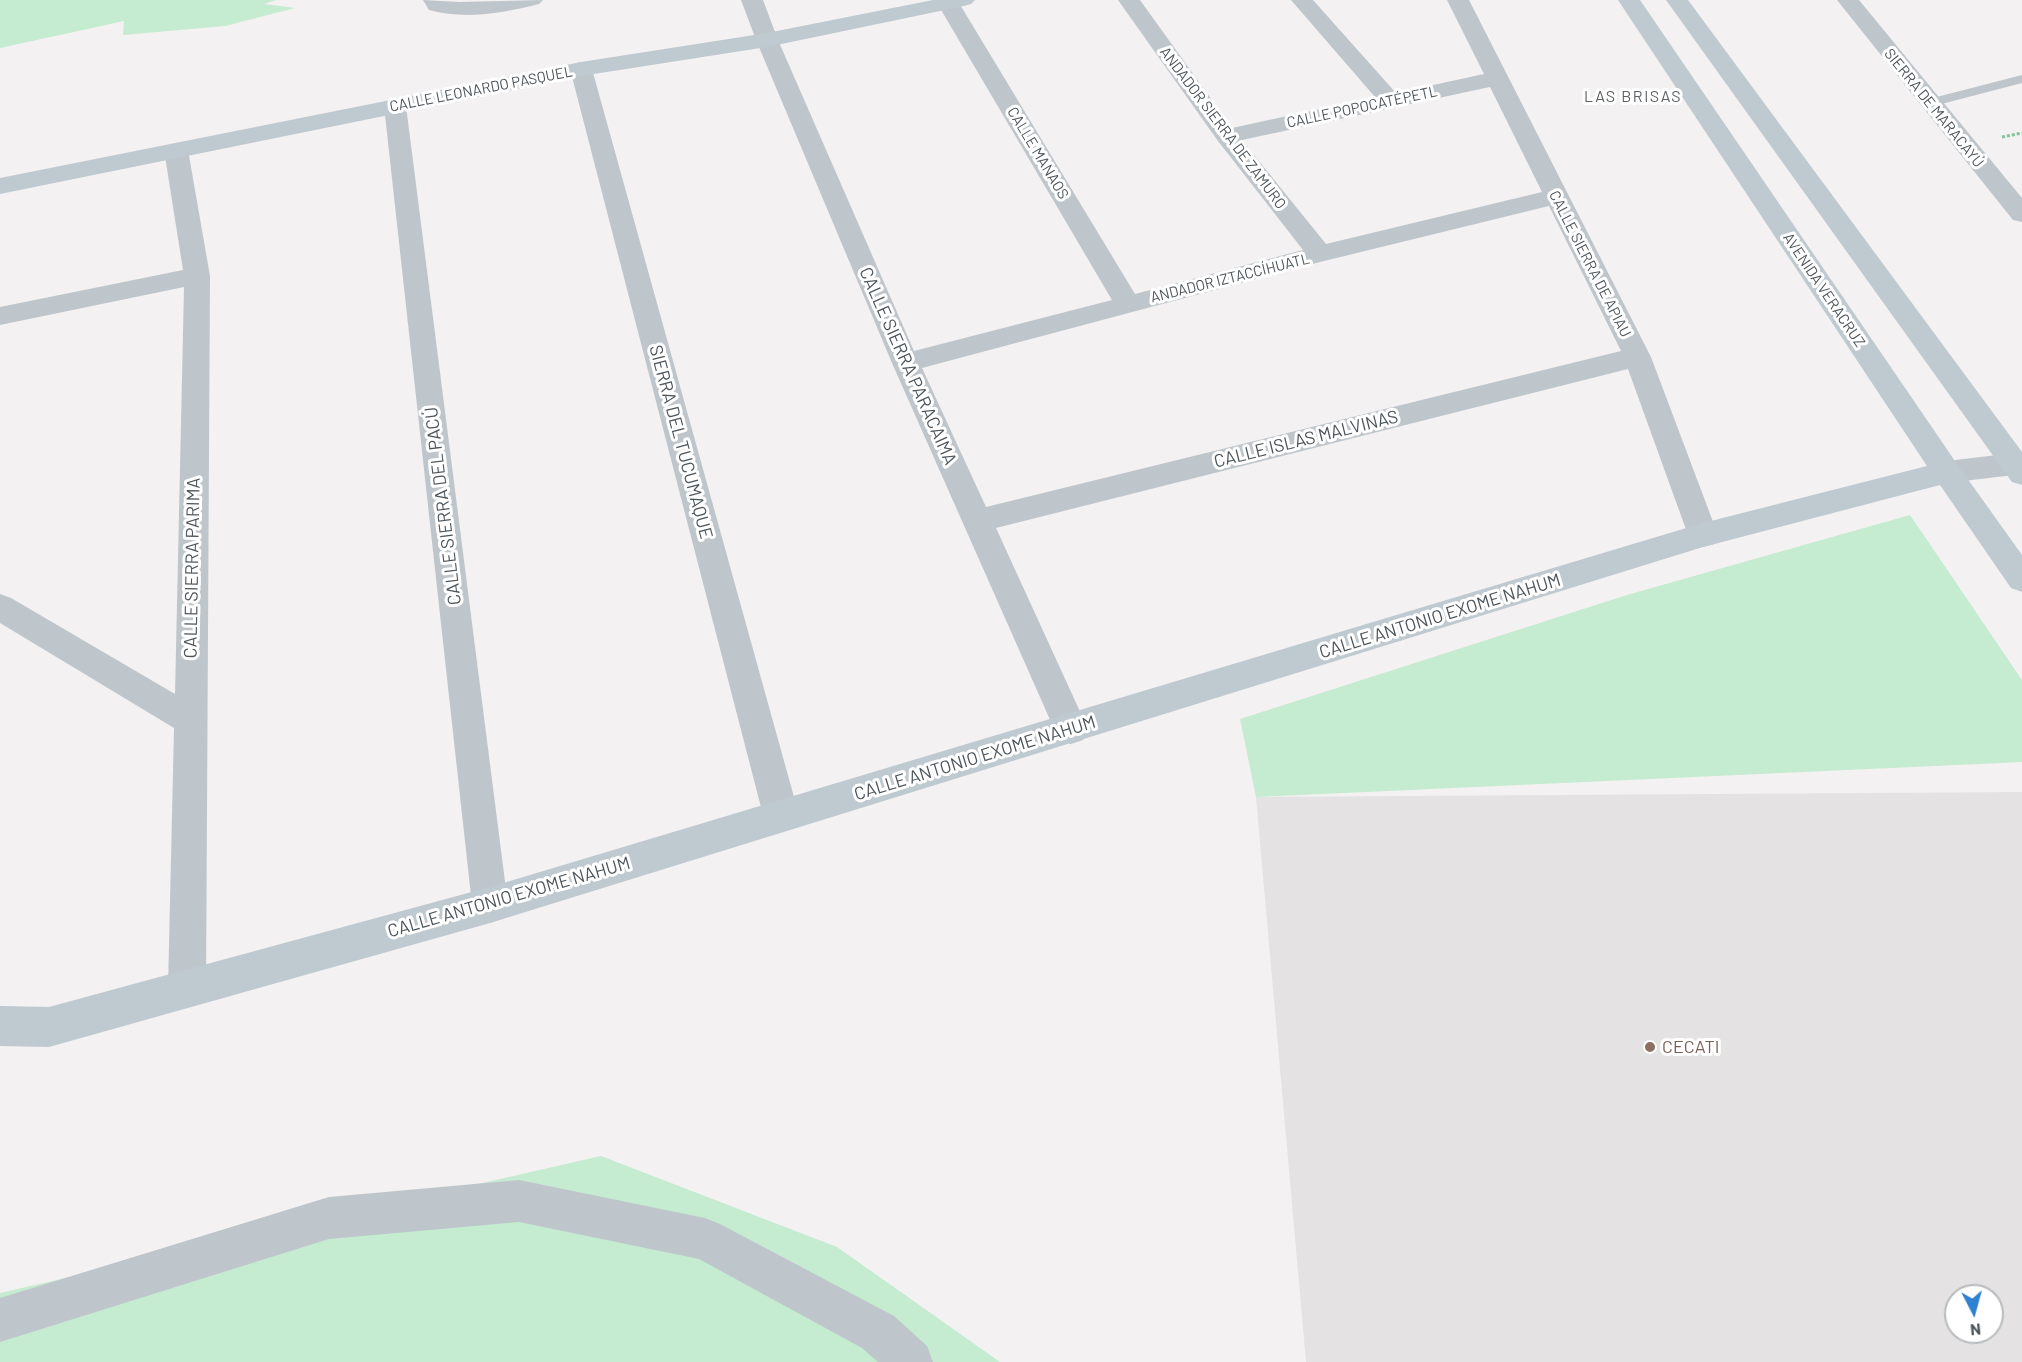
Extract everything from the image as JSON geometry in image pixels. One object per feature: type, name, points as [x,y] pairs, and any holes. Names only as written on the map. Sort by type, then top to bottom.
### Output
[{"type":"street","points":[[435,3],[455,10],[482,9],[532,0]]},
{"type":"street","name":"CALLE SIERRA PARACAIMA","points":[[752,0],[767,40],[906,363],[1071,729]]},
{"type":"street","name":"ANDADOR SIERRA DE ZAMURO","points":[[1129,0],[1226,136],[1320,254]]},
{"type":"street","points":[[1302,0],[1390,100]]},
{"type":"street","name":"CALLE SIERRA DE APIAU","points":[[1458,0],[1637,357],[1703,536]]},
{"type":"street","name":"AVENIDA VERACRUZ","points":[[1629,0],[1947,472],[2022,579]]},
{"type":"street","points":[[1677,0],[2020,467]]},
{"type":"street","name":"SIERRA DE MARACAYÚ","points":[[1853,1],[1930,102],[2022,214]]},
{"type":"street","name":"CALLE LEONARDO PASQUEL","points":[[0,186],[581,69],[767,40],[956,2]]},
{"type":"street","name":"CALLE MANAOS","points":[[956,2],[1128,304]]},
{"type":"street","name":"SIERRA DEL TUCUMAQUE","points":[[581,69],[781,815]]},
{"type":"street","name":"CALLE POPOCATÉPETL","points":[[1226,136],[1498,78]]},
{"type":"street","name":"CALLE SIERRA DEL PACÚ","points":[[395,106],[490,905]]},
{"type":"street","name":"CALLE SIERRA PARIMA","points":[[176,150],[197,276],[187,988]]},
{"type":"street","name":"ANDADOR IZTACCÍHUATL","points":[[906,363],[1320,254],[1556,197]]},
{"type":"street","points":[[0,316],[197,276]]},
{"type":"street","name":"CALLE ISLAS MALVINAS","points":[[976,520],[1637,357]]},
{"type":"street","points":[[1947,472],[2020,467]]},
{"type":"street","name":"CALLE ANTONIO EXOME NAHUM","points":[[0,1026],[49,1027],[490,905],[1703,536],[1947,472]]},
{"type":"street","points":[[0,608],[189,720]]},
{"type":"street","points":[[0,1320],[329,1218],[519,1200],[705,1239],[878,1332],[911,1362]]},
{"type":"lane","points":[[1930,102],[2022,80]]},
{"type":"shaded area","name":"CECATI","points":[[2022,792],[2022,1362],[1306,1362],[1256,797]]},
{"type":"green space","points":[[0,0],[276,0],[264,4],[295,8],[225,26],[123,35],[124,21],[0,48]]},
{"type":"green space","points":[[1910,515],[2022,680],[2022,762],[1256,797],[1240,719],[1627,595]]},
{"type":"green space","points":[[601,1156],[837,1247],[1000,1362],[0,1362],[0,1293]]},
{"type":"place","name":"CECATI","points":[[1650,1047]]},
{"type":"district","name":"LAS BRISAS","points":[[1633,97]]}]
